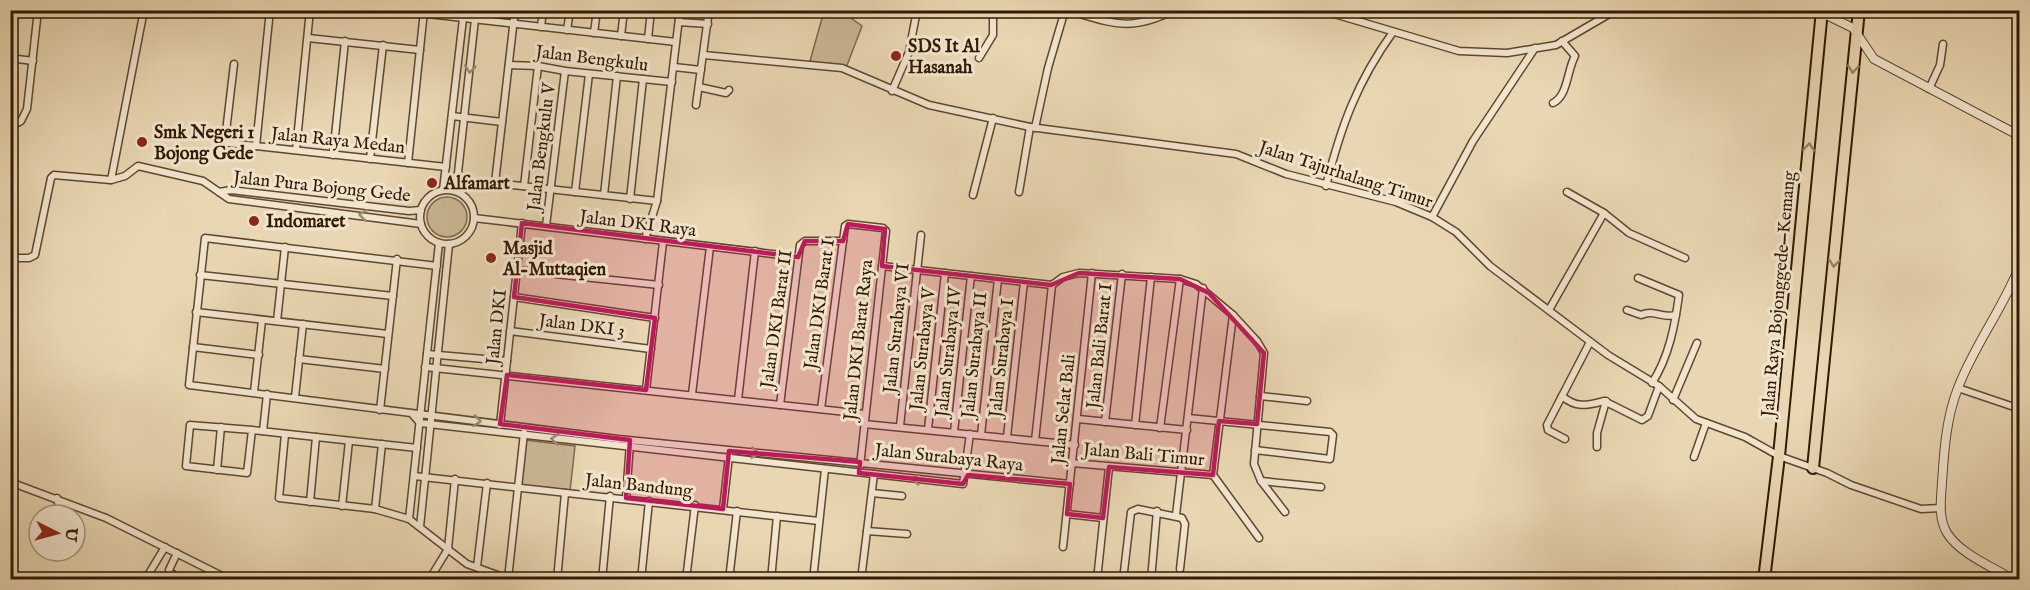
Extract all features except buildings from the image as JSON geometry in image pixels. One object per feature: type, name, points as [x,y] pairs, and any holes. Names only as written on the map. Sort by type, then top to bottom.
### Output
[{"type":"highway","points":[[1813,468],[1859,10]]},
{"type":"highway","name":"Jalan Raya Bojonggede—Kemang","points":[[1764,579],[1779,456],[1820,11]]},
{"type":"street","points":[[10,127],[18,125],[24,116],[38,10]]},
{"type":"street","points":[[111,180],[144,10]]},
{"type":"street","name":"Jalan Raya Medan","points":[[270,10],[256,146],[446,167]]},
{"type":"street","points":[[296,150],[310,10]]},
{"type":"street","points":[[392,10],[463,14],[475,19],[513,24],[676,42]]},
{"type":"street","points":[[456,191],[476,10]]},
{"type":"street","points":[[515,10],[495,183],[657,201]]},
{"type":"street","points":[[541,27],[543,10]]},
{"type":"street","points":[[567,30],[570,10]]},
{"type":"street","points":[[594,33],[597,10]]},
{"type":"street","points":[[621,36],[624,10]]},
{"type":"street","points":[[648,39],[651,10]]},
{"type":"street","points":[[645,239],[657,201],[680,10]]},
{"type":"street","points":[[696,105],[709,10]]},
{"type":"street","points":[[892,91],[911,44],[916,10]]},
{"type":"street","points":[[979,58],[993,35],[993,10]]},
{"type":"street","points":[[1019,192],[1032,127],[1065,10],[1129,26],[1145,23],[1175,10]]},
{"type":"street","points":[[1321,10],[1393,32],[1472,52],[1507,53],[1563,42],[1610,12]]},
{"type":"street","points":[[1820,11],[1843,21],[1857,33],[1874,58],[2019,136]]},
{"type":"street","points":[[408,163],[424,12]]},
{"type":"street","points":[[443,190],[463,14]]},
{"type":"street","points":[[678,22],[708,24]]},
{"type":"street","points":[[1326,186],[1339,136],[1354,95],[1393,32]]},
{"type":"street","points":[[308,38],[420,50]]},
{"type":"street","points":[[333,155],[345,41]]},
{"type":"street","points":[[1553,103],[1561,97],[1568,70],[1575,56],[1563,42]]},
{"type":"street","points":[[1929,89],[1940,65],[1943,44]]},
{"type":"street","points":[[370,159],[383,45]]},
{"type":"street","points":[[1432,217],[1473,141],[1535,48]]},
{"type":"street","name":"Jalan Tajurhalang Timur","points":[[704,54],[828,65],[853,72],[892,91],[929,105],[1032,127],[1227,152],[1326,186],[1396,202],[1432,217],[1456,232],[1478,257],[1590,342],[1655,384],[1706,423],[1745,437],[1779,456],[1921,509],[1941,508]]},
{"type":"street","points":[[10,58],[33,61]]},
{"type":"street","points":[[234,64],[225,140],[228,143],[256,146]]},
{"type":"street","name":"Jalan Bengkulu","points":[[509,65],[538,66],[589,74],[672,82]]},
{"type":"street","points":[[524,186],[538,66]]},
{"type":"street","points":[[674,67],[701,70]]},
{"type":"street","name":"Jalan Bengkulu V","points":[[546,226],[565,71]]},
{"type":"street","points":[[574,192],[589,74]]},
{"type":"street","points":[[604,195],[617,76]]},
{"type":"street","points":[[630,199],[643,79]]},
{"type":"street","points":[[699,87],[726,93],[729,90]]},
{"type":"street","points":[[452,116],[502,122]]},
{"type":"street","points":[[973,195],[993,118]]},
{"type":"street","points":[[10,258],[29,258],[34,255],[51,178],[54,175],[111,180],[125,176],[138,166],[203,181],[229,199],[421,224]]},
{"type":"street","name":"Jalan Pura Bojong Gede","points":[[219,192],[231,190],[409,211],[421,210]]},
{"type":"street","points":[[443,190],[456,191],[466,197],[472,207],[474,218],[471,230],[462,239],[449,244],[439,243],[425,232],[421,224],[421,210],[429,197],[443,190]]},
{"type":"street","points":[[1567,192],[1604,213],[1629,233],[1685,258]]},
{"type":"street","points":[[1549,309],[1604,213]]},
{"type":"street","name":"Jalan DKI Raya","points":[[474,218],[663,243],[798,257]]},
{"type":"street","name":"Jalan DKI","points":[[499,432],[522,223]]},
{"type":"street","name":"Jalan DKI Barat I","points":[[820,409],[846,224],[867,226]]},
{"type":"street","name":"Jalan DKI Barat Raya","points":[[859,472],[886,231],[867,226]]},
{"type":"street","name":"Jalan Surabaya VI","points":[[900,426],[921,235]]},
{"type":"street","points":[[437,266],[397,259],[207,238],[200,274],[189,385],[524,427],[630,443]]},
{"type":"street","name":"Jalan DKI Barat II","points":[[780,405],[800,244],[805,241],[843,241]]},
{"type":"street","points":[[409,519],[420,423],[416,414],[427,354],[439,243]]},
{"type":"street","points":[[646,390],[663,243]]},
{"type":"street","points":[[420,527],[449,244]]},
{"type":"street","points":[[277,321],[285,247]]},
{"type":"street","points":[[692,394],[710,247]]},
{"type":"street","points":[[738,400],[755,251]]},
{"type":"street","points":[[380,410],[397,259]]},
{"type":"street","points":[[882,266],[1052,285],[1067,275],[1122,274],[1180,279],[1203,288],[1233,315],[1262,348],[1254,464],[1261,481],[1285,512]]},
{"type":"street","points":[[517,270],[658,285]]},
{"type":"street","points":[[2014,579],[1955,543],[1945,530],[1941,508],[1946,436],[1958,388],[2018,271]]},
{"type":"street","name":"Jalan Surabaya V","points":[[928,429],[945,273]]},
{"type":"street","name":"Jalan Selat Bali","points":[[1063,547],[1092,273]]},
{"type":"street","points":[[200,274],[393,296]]},
{"type":"street","name":"Jalan Bali Barat I","points":[[1105,422],[1122,274]]},
{"type":"street","name":"Jalan Surabaya IV","points":[[954,432],[971,276]]},
{"type":"street","points":[[1135,425],[1151,277]]},
{"type":"street","points":[[1606,401],[1642,420],[1646,419],[1655,384],[1676,327],[1678,293],[1638,278]]},
{"type":"street","name":"Jalan Surabaya II","points":[[981,435],[998,279]]},
{"type":"street","points":[[1160,428],[1180,279]]},
{"type":"street","name":"Jalan Surabaya I","points":[[1007,437],[1024,282]]},
{"type":"street","points":[[1035,441],[1052,285]]},
{"type":"street","points":[[1176,515],[1203,288]]},
{"type":"street","points":[[514,297],[655,318]]},
{"type":"street","points":[[1627,310],[1641,315],[1650,311],[1667,316],[1676,315]]},
{"type":"street","points":[[196,312],[388,334]]},
{"type":"street","points":[[1233,315],[1213,475],[1259,538]]},
{"type":"street","points":[[254,393],[262,320]]},
{"type":"street","points":[[295,397],[303,324]]},
{"type":"street","name":"Jalan DKI 3","points":[[510,331],[651,349]]},
{"type":"street","points":[[1565,440],[1546,428],[1590,342]]},
{"type":"street","points":[[1673,400],[1697,343]]},
{"type":"street","points":[[193,347],[259,355]]},
{"type":"street","points":[[427,354],[507,361]]},
{"type":"street","points":[[299,359],[385,369]]},
{"type":"street","points":[[425,367],[865,414]]},
{"type":"street","points":[[1958,388],[2019,410]]},
{"type":"street","points":[[263,432],[267,394]]},
{"type":"street","points":[[1260,396],[1307,401]]},
{"type":"street","points":[[1562,396],[1576,404],[1595,406],[1606,401]]},
{"type":"street","points":[[1596,447],[1597,433],[1606,401]]},
{"type":"street","points":[[1188,418],[1330,432],[1333,435],[1330,459],[1255,450]]},
{"type":"street","points":[[1078,419],[1187,430]]},
{"type":"street","points":[[420,423],[729,454],[825,469],[963,484],[970,434]]},
{"type":"street","points":[[1694,457],[1706,423]]},
{"type":"street","points":[[252,430],[247,473],[186,466],[189,426],[192,424],[252,430],[263,432],[417,448]]},
{"type":"street","points":[[864,424],[1075,445]]},
{"type":"street","points":[[217,470],[221,427]]},
{"type":"street","points":[[285,434],[279,498],[375,509],[409,519],[467,564],[510,579],[524,427]]},
{"type":"street","points":[[310,502],[316,437]]},
{"type":"street","points":[[342,506],[349,441]]},
{"type":"street","points":[[626,498],[630,443]]},
{"type":"street","points":[[375,509],[382,444]]},
{"type":"street","points":[[723,509],[729,454]]},
{"type":"street","name":"Jalan Surabaya Raya","points":[[729,454],[860,462],[1070,483]]},
{"type":"street","name":"Jalan Bali Timur","points":[[1072,463],[1213,475]]},
{"type":"street","points":[[1097,579],[1109,466]]},
{"type":"street","points":[[813,579],[825,469]]},
{"type":"street","points":[[861,579],[873,474]]},
{"type":"street","name":"Jalan Bandung","points":[[414,476],[695,505],[819,521]]},
{"type":"street","points":[[431,577],[448,549],[455,479]]},
{"type":"street","points":[[1261,481],[1321,487]]},
{"type":"street","points":[[10,482],[57,498],[230,579]]},
{"type":"street","points":[[477,567],[487,483]]},
{"type":"street","points":[[872,492],[902,496]]},
{"type":"street","points":[[557,579],[565,493]]},
{"type":"street","points":[[602,579],[610,496]]},
{"type":"street","points":[[57,498],[58,503]]},
{"type":"street","points":[[641,579],[649,501]]},
{"type":"street","points":[[686,579],[695,505]]},
{"type":"street","points":[[1123,579],[1131,512],[1138,509],[1182,518],[1185,524],[1180,569]]},
{"type":"street","points":[[729,579],[737,511]]},
{"type":"street","points":[[1151,579],[1156,512]]},
{"type":"street","points":[[1067,514],[1103,518]]},
{"type":"street","points":[[771,579],[777,516]]},
{"type":"street","points":[[867,531],[907,534]]},
{"type":"street","points":[[145,579],[165,547]]},
{"type":"street","points":[[171,575],[177,553]]},
{"type":"highlighted area","points":[[522,223],[798,257],[805,241],[843,241],[848,224],[885,229],[882,266],[1051,285],[1079,273],[1180,279],[1209,293],[1264,353],[1257,424],[1219,421],[1213,475],[1109,467],[1103,518],[1067,514],[1070,484],[968,475],[963,484],[859,473],[860,462],[729,451],[723,509],[626,498],[630,440],[500,424],[507,375],[646,390],[655,318],[514,297]]},
{"type":"shaded area","points":[[824,11],[841,11],[862,26],[846,68],[810,61]]},
{"type":"shaded area","points":[[447,197],[455,198],[461,203],[466,209],[466,225],[461,231],[455,236],[447,237],[439,236],[433,231],[428,225],[427,217],[428,209],[433,203],[439,198]]},
{"type":"shaded area","points":[[525,440],[575,446],[570,491],[520,486]]},
{"type":"place","name":"SDS It Al Hasanah","points":[[896,56]]},
{"type":"place","name":"Smk Negeri 1 Bojong Gede","points":[[142,142]]},
{"type":"place","name":"Alfamart","points":[[432,183]]},
{"type":"place","name":"Indomaret","points":[[254,221]]},
{"type":"place","name":"Masjid Al-Muttaqien","points":[[491,258]]}]
